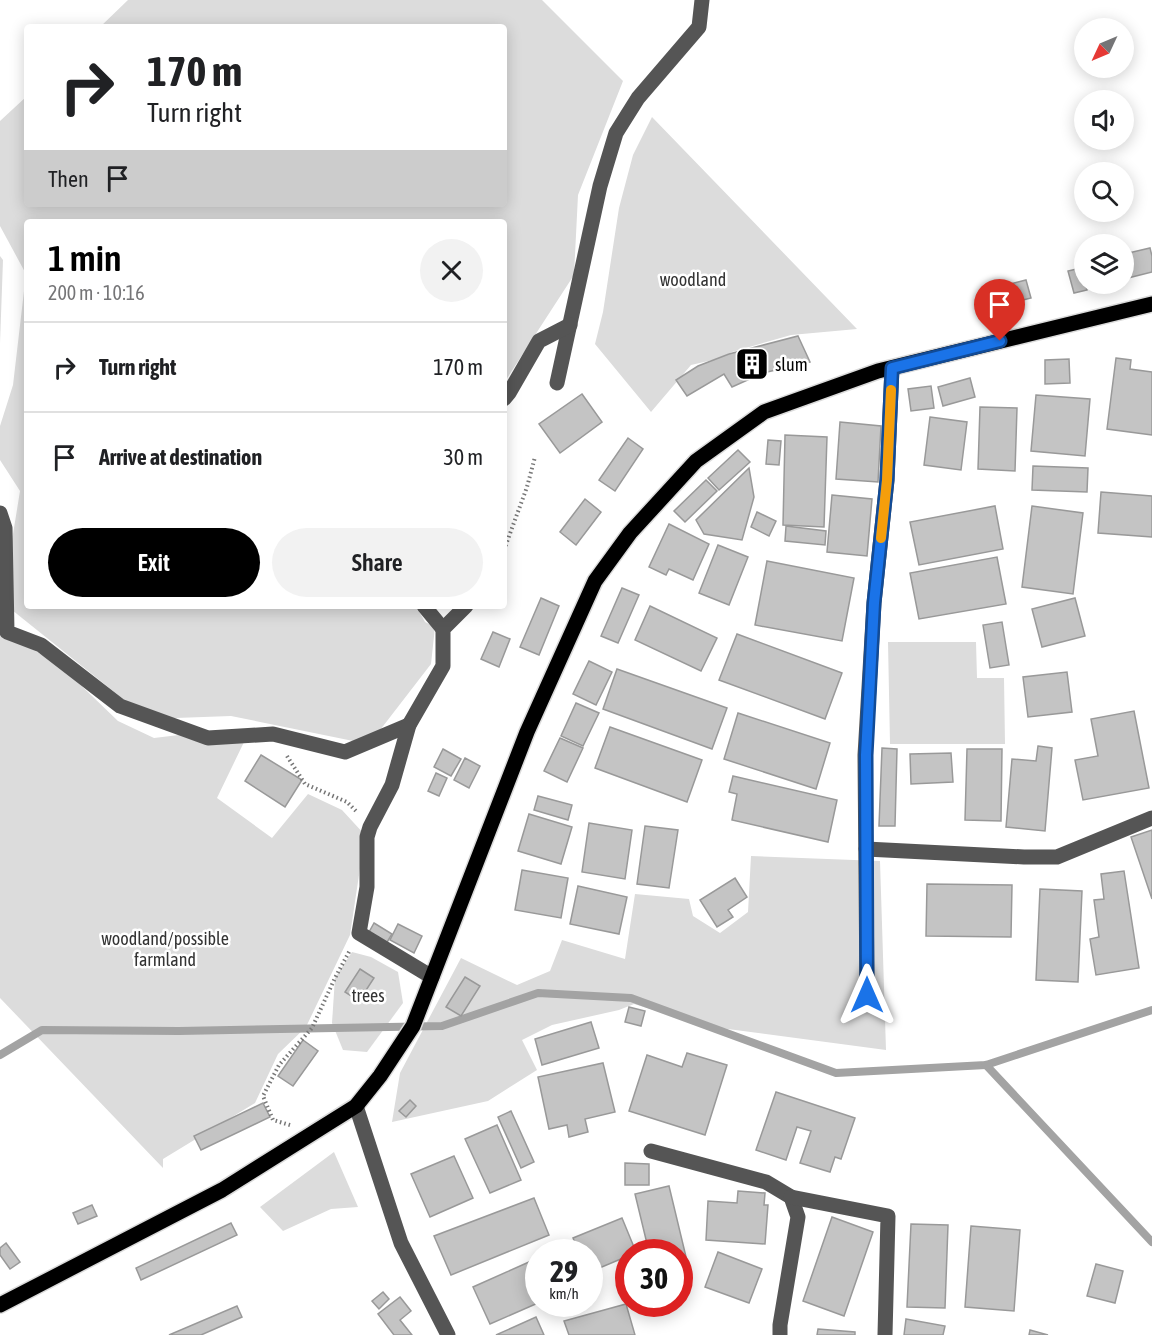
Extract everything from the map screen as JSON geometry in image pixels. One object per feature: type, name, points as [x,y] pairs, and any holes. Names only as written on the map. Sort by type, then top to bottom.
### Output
[{"type":"main road","points":[[0,1305],[222,1190],[356,1106],[380,1076],[413,1026],[527,732],[595,581],[630,533],[696,461],[764,411],[878,371],[1152,304]]},
{"type":"street","points":[[557,383],[600,186],[616,134],[638,98],[699,27],[702,0]]},
{"type":"street","points":[[507,395],[538,341],[570,326]]},
{"type":"street","points":[[867,995],[866,744],[874,603],[887,480],[892,368]]},
{"type":"street","points":[[0,513],[5,528],[7,632],[41,645],[120,706],[208,738],[273,734],[345,752],[409,725]]},
{"type":"street","points":[[426,609],[443,629],[443,666],[409,725],[392,785],[370,827],[367,837],[367,887],[359,933],[432,977]]},
{"type":"street","points":[[443,629],[463,609]]},
{"type":"street","points":[[866,849],[1057,857],[1152,818]]},
{"type":"street","points":[[356,1106],[401,1243],[448,1335]]},
{"type":"street","points":[[651,1151],[766,1182],[791,1197],[888,1216],[885,1335]]},
{"type":"street","points":[[780,1335],[798,1217],[791,1197]]},
{"type":"path","points":[[507,542],[527,487],[535,457]]},
{"type":"path","points":[[273,734],[305,784],[347,802],[370,827]]},
{"type":"path","points":[[313,1132],[273,1120],[263,1096],[279,1065],[312,1028],[359,933]]},
{"type":"green space","points":[[128,0],[542,0],[623,81],[578,195],[574,275],[507,378],[507,219],[24,219],[24,270],[0,226],[0,121],[24,99],[24,207],[507,207],[507,24],[103,24]]},
{"type":"green space","name":"woodland","points":[[652,117],[857,329],[791,335],[691,365],[651,412],[595,344],[603,312],[619,208],[633,155]]},
{"type":"green space","points":[[0,256],[3,260],[0,343]]},
{"type":"green space","points":[[24,291],[24,609],[418,609],[425,622],[435,627],[431,664],[377,734],[363,743],[231,716],[148,719],[12,610],[7,571],[20,491],[0,460],[0,426],[13,385]]},
{"type":"green space","name":"woodland/possible farmland","points":[[0,611],[11,635],[65,670],[118,721],[154,738],[212,731],[245,740],[217,798],[272,838],[308,794],[342,810],[365,835],[350,935],[306,1027],[278,1054],[255,1103],[163,1159],[163,1168],[0,998]]},
{"type":"green space","points":[[888,642],[976,642],[977,678],[1004,678],[1005,744],[890,744]]},
{"type":"green space","points":[[751,856],[880,861],[886,1050],[705,1026],[634,1004],[619,1010],[552,1025],[522,1040],[537,1070],[488,1101],[392,1122],[400,1073],[461,958],[517,985],[550,971],[562,940],[625,959],[635,894],[689,899],[693,916],[720,933],[748,912]]},
{"type":"green space","name":"trees","points":[[352,952],[371,957],[398,972],[403,1003],[367,1052],[343,1050],[332,1023],[335,978]]},
{"type":"green space","points":[[334,1152],[358,1207],[331,1209],[283,1231],[260,1207]]},
{"type":"building","points":[[1150,248],[1152,272],[1134,276],[1134,252]]},
{"type":"building","points":[[1074,270],[1074,293],[1068,271]]},
{"type":"building","points":[[1026,280],[1031,298],[999,306],[994,288]]},
{"type":"building","name":"slum","points":[[798,336],[810,362],[763,373],[732,387],[724,374],[687,396],[676,380],[698,366],[729,354]]},
{"type":"building","points":[[1116,358],[1131,360],[1130,369],[1152,372],[1152,435],[1107,429]]},
{"type":"building","points":[[1069,359],[1070,383],[1045,384],[1045,360]]},
{"type":"building","points":[[970,378],[975,397],[943,406],[938,387]]},
{"type":"building","points":[[931,386],[934,408],[911,411],[908,389]]},
{"type":"building","points":[[582,394],[602,422],[560,453],[539,424]]},
{"type":"building","points":[[1036,395],[1090,399],[1085,456],[1031,451]]},
{"type":"building","points":[[980,407],[1017,408],[1015,471],[978,469]]},
{"type":"building","points":[[930,417],[967,422],[961,470],[924,465]]},
{"type":"building","points":[[840,422],[881,426],[878,482],[836,479]]},
{"type":"building","points":[[785,435],[827,437],[824,527],[783,525]]},
{"type":"building","points":[[628,438],[643,449],[615,491],[599,480]]},
{"type":"building","points":[[768,440],[781,441],[779,465],[766,464]]},
{"type":"building","points":[[738,450],[750,462],[719,490],[708,478]]},
{"type":"building","points":[[1033,466],[1088,468],[1087,492],[1032,490]]},
{"type":"building","points":[[749,468],[754,497],[742,540],[704,534],[696,520]]},
{"type":"building","points":[[706,480],[717,491],[685,522],[674,511]]},
{"type":"building","points":[[1101,492],[1152,496],[1152,537],[1098,533]]},
{"type":"building","points":[[832,495],[872,499],[867,556],[827,552]]},
{"type":"building","points":[[585,499],[601,512],[576,545],[560,532]]},
{"type":"building","points":[[995,506],[1003,549],[919,565],[910,522]]},
{"type":"building","points":[[1032,506],[1083,513],[1073,594],[1022,587]]},
{"type":"building","points":[[757,512],[776,521],[769,536],[751,527]]},
{"type":"building","points":[[669,524],[709,544],[693,580],[669,569],[666,575],[649,567]]},
{"type":"building","points":[[786,526],[826,531],[825,545],[785,541]]},
{"type":"building","points":[[718,545],[748,557],[729,605],[699,593]]},
{"type":"building","points":[[997,557],[1006,604],[919,619],[910,573]]},
{"type":"building","points":[[767,561],[854,578],[842,641],[755,625]]},
{"type":"building","points":[[622,588],[639,595],[618,643],[601,636]]},
{"type":"building","points":[[541,598],[559,606],[539,655],[520,647]]},
{"type":"building","points":[[1075,598],[1085,636],[1042,647],[1032,609]]},
{"type":"building","points":[[650,606],[717,638],[701,671],[635,640]]},
{"type":"building","points":[[1002,622],[1009,665],[990,668],[983,625]]},
{"type":"building","points":[[493,632],[510,639],[499,667],[481,659]]},
{"type":"building","points":[[737,634],[842,673],[825,719],[719,680]]},
{"type":"building","points":[[589,661],[612,672],[596,705],[573,694]]},
{"type":"building","points":[[617,669],[727,708],[712,749],[603,709]]},
{"type":"building","points":[[1067,672],[1072,712],[1028,717],[1023,677]]},
{"type":"building","points":[[576,703],[599,713],[583,746],[561,736]]},
{"type":"building","points":[[1134,711],[1149,788],[1083,800],[1075,760],[1098,756],[1091,719]]},
{"type":"building","points":[[738,713],[830,743],[816,789],[724,759]]},
{"type":"building","points":[[610,727],[702,760],[687,802],[595,768]]},
{"type":"building","points":[[560,738],[583,748],[567,782],[544,771]]},
{"type":"building","points":[[1038,746],[1052,748],[1045,831],[1006,827],[1012,759],[1036,761]]},
{"type":"building","points":[[882,748],[897,749],[895,826],[879,826]]},
{"type":"building","points":[[443,749],[461,759],[451,776],[434,767]]},
{"type":"building","points":[[967,749],[1002,749],[1001,821],[965,820]]},
{"type":"building","points":[[951,753],[953,782],[911,784],[910,754]]},
{"type":"building","points":[[261,755],[302,780],[285,807],[245,781]]},
{"type":"building","points":[[465,758],[480,766],[469,788],[454,780]]},
{"type":"building","points":[[436,773],[447,778],[439,796],[428,791]]},
{"type":"building","points":[[733,776],[837,800],[828,842],[732,820],[737,794],[729,792]]},
{"type":"building","points":[[538,796],[572,805],[568,820],[534,810]]},
{"type":"building","points":[[529,814],[572,827],[561,864],[518,851]]},
{"type":"building","points":[[589,823],[632,830],[625,879],[582,872]]},
{"type":"building","points":[[645,826],[678,830],[669,888],[637,884]]},
{"type":"building","points":[[1152,830],[1152,899],[1131,837]]},
{"type":"building","points":[[522,870],[568,878],[561,918],[515,910]]},
{"type":"building","points":[[1124,871],[1139,968],[1096,975],[1090,939],[1099,937],[1094,900],[1104,899],[1101,874]]},
{"type":"building","points":[[735,878],[747,897],[728,910],[733,917],[717,927],[700,900]]},
{"type":"building","points":[[927,884],[1012,885],[1011,937],[926,936]]},
{"type":"building","points":[[578,886],[627,897],[619,934],[570,924]]},
{"type":"building","points":[[1040,889],[1082,891],[1078,982],[1036,980]]},
{"type":"building","points":[[374,923],[392,934],[386,944],[368,934]]},
{"type":"building","points":[[398,924],[422,936],[414,953],[390,940]]},
{"type":"building","points":[[360,969],[374,978],[359,1001],[345,992]]},
{"type":"building","points":[[465,977],[480,986],[461,1016],[446,1007]]},
{"type":"building","points":[[629,1007],[645,1011],[641,1026],[625,1022]]},
{"type":"building","points":[[591,1022],[599,1048],[542,1065],[535,1039]]},
{"type":"building","points":[[303,1040],[318,1051],[293,1086],[278,1076]]},
{"type":"building","points":[[687,1053],[727,1065],[705,1135],[629,1111],[647,1055],[682,1067]]},
{"type":"building","points":[[603,1063],[615,1112],[585,1119],[588,1132],[569,1137],[567,1125],[549,1129],[538,1077]]},
{"type":"building","points":[[776,1092],[855,1118],[841,1159],[835,1157],[830,1172],[800,1163],[811,1131],[797,1127],[786,1160],[756,1150]]},
{"type":"building","points":[[410,1100],[416,1106],[406,1117],[399,1111]]},
{"type":"building","points":[[263,1103],[270,1117],[201,1150],[194,1136]]},
{"type":"building","points":[[511,1111],[534,1162],[521,1168],[498,1117]]},
{"type":"building","points":[[497,1125],[521,1180],[490,1193],[465,1139]]},
{"type":"building","points":[[454,1156],[473,1198],[430,1217],[411,1174]]},
{"type":"building","points":[[625,1163],[649,1164],[649,1185],[625,1185]]},
{"type":"building","points":[[669,1186],[682,1239],[646,1239],[635,1194]]},
{"type":"building","points":[[738,1191],[765,1193],[764,1205],[768,1205],[765,1244],[706,1240],[708,1201],[737,1203]]},
{"type":"building","points":[[534,1198],[549,1235],[539,1239],[525,1239],[525,1245],[451,1275],[434,1236]]},
{"type":"building","points":[[92,1205],[97,1216],[78,1224],[73,1213]]},
{"type":"building","points":[[832,1217],[873,1232],[844,1316],[803,1301]]},
{"type":"building","points":[[622,1218],[631,1239],[615,1239],[615,1261],[603,1267],[603,1239],[573,1238]]},
{"type":"building","points":[[231,1223],[237,1235],[141,1280],[136,1268]]},
{"type":"building","points":[[911,1224],[948,1225],[945,1308],[907,1307]]},
{"type":"building","points":[[971,1226],[1020,1230],[1014,1311],[965,1307]]},
{"type":"building","points":[[6,1243],[20,1262],[10,1269],[0,1255],[0,1248]]},
{"type":"building","points":[[718,1252],[762,1269],[749,1303],[705,1287]]},
{"type":"building","points":[[525,1264],[525,1309],[490,1324],[473,1287]]},
{"type":"building","points":[[1096,1264],[1123,1271],[1115,1303],[1087,1296]]},
{"type":"building","points":[[383,1292],[389,1299],[379,1309],[372,1301]]},
{"type":"building","points":[[400,1297],[411,1311],[400,1320],[412,1335],[394,1335],[378,1314]]},
{"type":"building","points":[[237,1306],[242,1317],[201,1335],[169,1335]]},
{"type":"building","points":[[615,1307],[615,1317],[630,1317],[635,1335],[569,1335],[564,1321],[579,1317],[603,1317],[603,1310]]},
{"type":"building","points":[[536,1317],[544,1335],[496,1335]]},
{"type":"building","points":[[906,1319],[945,1326],[943,1335],[904,1335]]},
{"type":"building","points":[[818,1329],[855,1332],[855,1335],[817,1335]]},
{"type":"building","points":[[1030,1330],[1048,1335],[1029,1335]]},
{"type":"waterway","points":[[0,1055],[42,1030],[179,1031],[442,1026],[538,993],[631,998],[836,1073],[986,1065],[1152,1010]]},
{"type":"waterway","points":[[986,1065],[1152,1242]]},
{"type":"slow traffic","points":[[881,538],[887,480],[891,390]]},
{"type":"place","name":"slum","points":[[752,364]]},
{"type":"route","points":[[867,995],[866,755],[874,603],[887,480],[892,368],[1000,341]]}]
